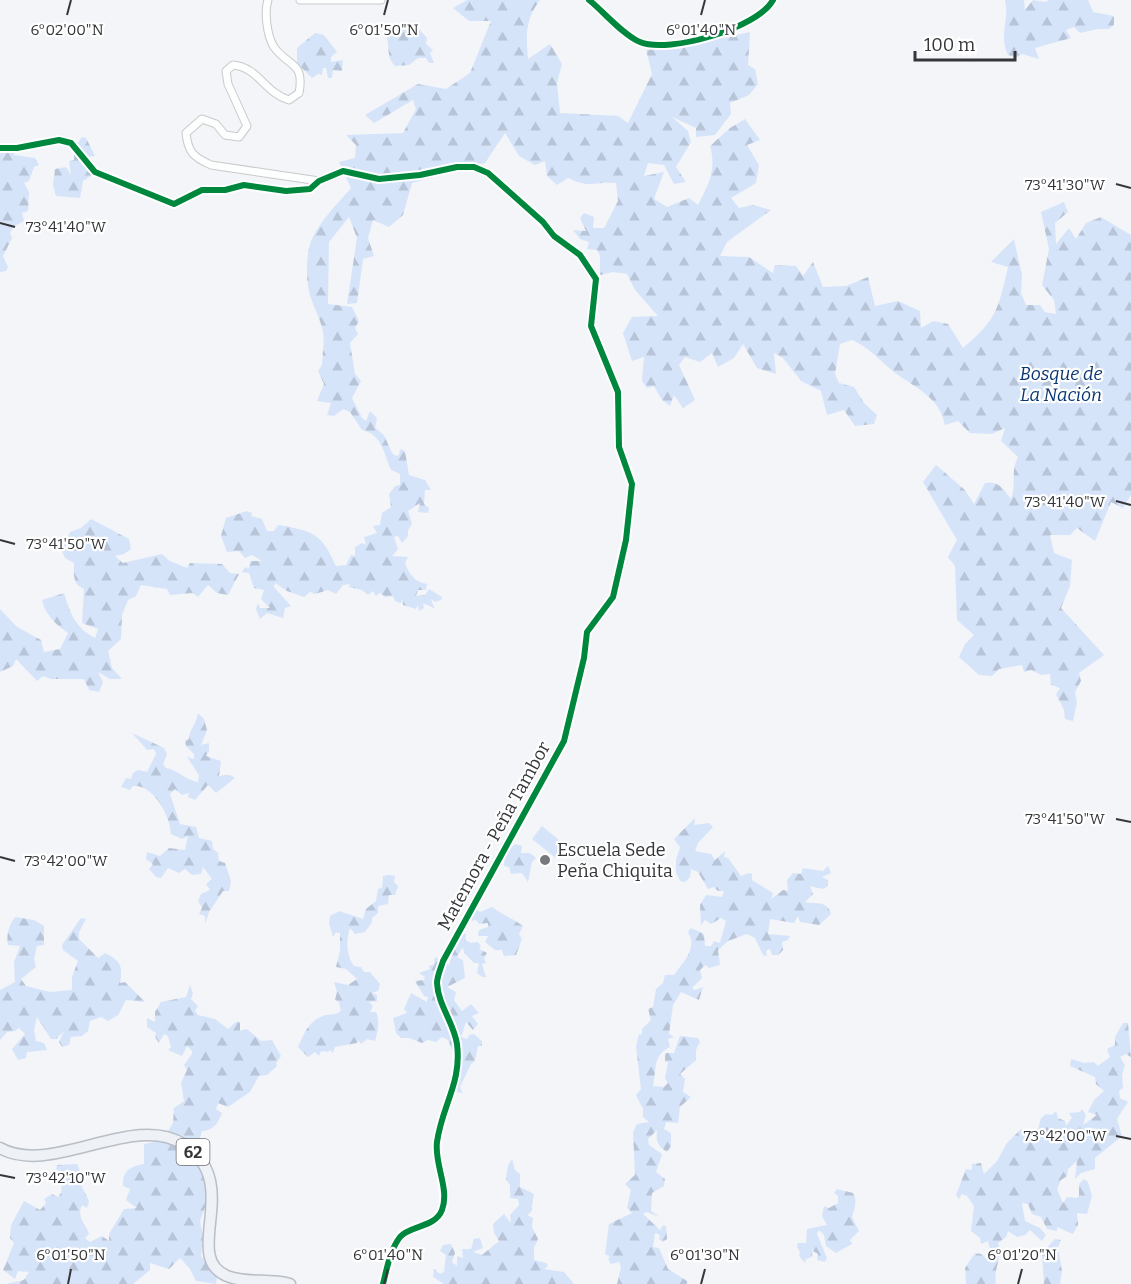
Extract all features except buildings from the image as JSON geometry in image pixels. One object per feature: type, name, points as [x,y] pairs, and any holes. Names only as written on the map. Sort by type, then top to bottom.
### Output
[{"type":"main road","name":"62","points":[[0,1148],[26,1157],[41,1157],[91,1144],[131,1138],[172,1138],[196,1155],[205,1166],[211,1182],[212,1212],[207,1237],[213,1264],[225,1276],[243,1281],[290,1284]]},
{"type":"street","points":[[268,0],[265,14],[274,46],[297,66],[301,81],[299,93],[289,100],[278,96],[252,70],[233,65],[226,71],[228,84],[247,126],[244,134],[239,137],[225,135],[216,124],[202,119],[193,124],[186,133],[189,151],[195,158],[210,165],[320,181]]},
{"type":"street","points":[[300,0],[381,0]]},
{"type":"street","points":[[589,0],[639,42],[653,45],[686,42],[725,32],[742,25],[773,0]]},
{"type":"street","name":"Matemora - Peña Tambor","points":[[0,148],[18,148],[59,140],[71,142],[95,172],[174,204],[202,190],[225,190],[244,185],[286,191],[310,189],[320,181],[344,171],[379,179],[420,176],[457,167],[474,167],[488,173],[543,222],[554,236],[580,255],[596,279],[591,326],[618,392],[619,447],[632,484],[626,540],[613,597],[587,632],[584,658],[564,741],[442,961],[437,982],[442,1005],[457,1042],[459,1074],[442,1117],[436,1144],[444,1196],[441,1212],[432,1221],[402,1235],[391,1254],[383,1284]]},
{"type":"green space","name":"Bosque de La Nación","points":[[467,0],[540,0],[529,21],[528,59],[550,44],[562,64],[557,83],[560,113],[618,116],[628,123],[652,74],[646,50],[691,45],[750,32],[748,65],[755,69],[758,84],[749,95],[730,103],[731,114],[715,135],[696,137],[696,128],[672,117],[688,131],[691,142],[676,167],[686,182],[674,184],[664,165],[648,163],[644,176],[664,172],[654,199],[667,207],[689,198],[698,205],[712,170],[710,146],[730,128],[745,119],[760,140],[747,145],[759,165],[756,183],[731,198],[739,208],[753,205],[771,210],[727,242],[720,256],[749,257],[773,273],[775,265],[796,266],[803,276],[813,262],[823,287],[846,286],[868,277],[875,306],[898,301],[920,311],[921,328],[933,321],[948,324],[963,348],[983,329],[994,313],[1002,294],[1008,267],[991,262],[1014,239],[1022,275],[1021,293],[1026,305],[1040,305],[1045,312],[1056,314],[1054,300],[1042,285],[1049,249],[1041,212],[1064,202],[1068,212],[1055,223],[1056,244],[1069,228],[1076,239],[1086,223],[1101,217],[1131,235],[1131,495],[1123,508],[1111,502],[1095,541],[1077,528],[1070,535],[1050,535],[1054,553],[1072,560],[1070,586],[1061,608],[1104,655],[1079,673],[1081,681],[1075,692],[1077,702],[1073,721],[1065,719],[1064,710],[1056,694],[1060,688],[1051,685],[1050,674],[1041,675],[1031,670],[1024,672],[1022,665],[999,669],[992,676],[979,675],[959,657],[965,644],[974,635],[957,620],[955,566],[948,557],[957,540],[923,482],[936,465],[965,490],[974,504],[985,483],[990,482],[998,484],[1011,499],[1014,488],[1014,468],[1018,457],[1001,441],[1005,428],[992,434],[970,433],[958,421],[945,425],[942,415],[932,400],[864,346],[852,340],[840,344],[835,374],[839,383],[854,387],[864,403],[877,415],[874,424],[855,426],[844,410],[827,415],[821,391],[801,381],[783,358],[774,353],[776,374],[757,368],[743,344],[734,358],[718,367],[712,353],[700,362],[685,357],[679,365],[695,400],[683,408],[674,395],[670,406],[662,400],[654,386],[647,388],[642,381],[644,357],[632,361],[623,333],[632,317],[658,316],[635,290],[627,274],[613,272],[600,275],[600,256],[597,250],[587,249],[589,242],[580,239],[573,230],[586,231],[580,218],[584,213],[594,217],[593,228],[604,228],[618,201],[616,183],[587,184],[568,178],[557,185],[547,176],[545,161],[535,165],[519,156],[505,133],[485,163],[412,183],[403,215],[389,227],[373,220],[368,238],[374,256],[363,259],[357,303],[347,304],[357,238],[349,217],[329,242],[328,304],[352,307],[359,321],[355,328],[358,334],[350,343],[355,374],[361,381],[352,398],[362,418],[366,421],[370,411],[377,418],[375,428],[384,435],[392,453],[396,456],[399,455],[400,449],[405,451],[409,475],[425,480],[431,490],[425,490],[424,504],[429,508],[428,513],[418,512],[420,503],[408,511],[412,524],[408,530],[408,536],[402,543],[398,536],[394,537],[398,549],[392,556],[408,557],[405,563],[411,574],[427,584],[426,590],[418,590],[416,596],[425,595],[429,589],[442,597],[441,600],[435,602],[431,599],[434,608],[423,603],[424,608],[419,611],[418,605],[416,609],[403,605],[402,599],[401,603],[395,601],[393,596],[385,597],[380,593],[376,596],[373,591],[368,595],[362,590],[349,587],[350,584],[343,585],[336,594],[328,590],[315,594],[310,592],[304,597],[287,591],[275,583],[274,587],[291,606],[285,608],[283,618],[267,613],[260,619],[256,609],[258,603],[260,608],[270,608],[261,599],[264,590],[254,588],[249,573],[242,572],[245,567],[249,569],[250,561],[262,561],[252,555],[245,558],[239,551],[227,552],[221,536],[226,518],[247,511],[252,513],[251,516],[262,519],[267,531],[274,531],[278,525],[310,533],[322,541],[336,566],[346,565],[351,555],[355,556],[355,547],[362,543],[366,545],[364,537],[377,533],[373,526],[380,525],[382,513],[391,507],[389,494],[395,486],[400,485],[400,474],[391,470],[378,440],[369,432],[362,430],[350,412],[343,409],[334,416],[327,415],[331,403],[317,401],[324,384],[318,371],[322,362],[324,342],[321,323],[308,286],[308,254],[316,231],[351,188],[339,162],[355,158],[356,145],[346,135],[403,133],[416,109],[413,100],[374,123],[365,115],[418,84],[446,89],[470,73],[491,21],[469,21],[453,8]]},
{"type":"green space","points":[[1005,0],[1024,0],[1025,10],[1033,0],[1045,2],[1049,0],[1088,0],[1093,12],[1114,16],[1114,25],[1109,29],[1080,33],[1074,27],[1066,30],[1071,38],[1035,48],[1039,59],[1022,54],[1016,58],[1008,55],[1005,47]]},
{"type":"green space","points":[[404,25],[408,28],[416,26],[427,38],[426,44],[433,50],[430,53],[434,63],[429,63],[426,58],[418,58],[409,65],[395,66],[389,55],[386,35]]},
{"type":"green space","points":[[315,33],[324,35],[337,52],[331,57],[331,62],[343,60],[342,71],[333,70],[332,78],[328,78],[326,68],[323,68],[322,75],[318,74],[312,78],[297,63],[297,48]]},
{"type":"green space","points":[[82,137],[86,138],[95,156],[85,157],[85,165],[92,175],[83,181],[80,198],[56,196],[53,186],[55,169],[66,167],[71,175],[69,161],[74,160],[74,149],[81,148],[78,143]]},
{"type":"green space","points":[[16,147],[14,155],[35,158],[39,165],[34,167],[29,181],[24,183],[29,192],[28,211],[22,213],[24,221],[13,227],[10,233],[12,238],[3,256],[8,267],[6,271],[0,272],[0,151]]},
{"type":"green space","points":[[91,519],[129,539],[131,549],[115,556],[123,563],[162,554],[170,561],[187,568],[190,563],[222,564],[230,573],[239,574],[228,595],[217,593],[208,585],[198,597],[193,593],[170,595],[167,589],[141,585],[136,596],[128,600],[122,615],[121,639],[108,651],[112,668],[122,679],[110,679],[98,672],[103,682],[99,692],[89,690],[84,679],[51,679],[43,676],[37,681],[16,659],[13,666],[0,672],[0,609],[17,627],[41,640],[44,652],[60,649],[68,633],[52,619],[42,600],[64,593],[75,620],[83,630],[95,638],[98,629],[82,623],[84,589],[77,584],[74,563],[65,558],[62,551],[70,532],[81,528]]},
{"type":"green space","points":[[198,713],[204,719],[207,730],[201,745],[209,743],[206,756],[221,761],[219,776],[230,775],[235,778],[216,793],[208,785],[195,800],[188,797],[189,793],[182,795],[175,789],[170,794],[180,824],[196,827],[199,838],[212,841],[213,849],[218,853],[219,861],[225,863],[231,881],[229,891],[223,891],[209,912],[205,924],[205,916],[199,914],[202,908],[198,901],[201,894],[210,890],[206,884],[212,879],[203,867],[201,874],[192,875],[185,869],[179,873],[168,868],[161,878],[156,877],[149,869],[153,864],[146,859],[147,852],[160,856],[169,848],[185,850],[188,836],[182,839],[171,834],[164,810],[154,795],[140,787],[133,786],[130,790],[121,787],[126,778],[131,779],[133,773],[138,770],[147,772],[156,754],[154,749],[147,750],[132,733],[164,748],[167,754],[163,764],[166,768],[198,782],[199,775],[187,757],[194,759],[194,754],[186,746],[185,741],[189,739]]},
{"type":"green space","points":[[695,818],[694,825],[709,823],[713,827],[698,843],[695,851],[711,854],[715,860],[725,851],[724,857],[728,858],[741,876],[752,874],[752,880],[773,893],[771,899],[783,890],[788,891],[787,880],[793,873],[801,874],[803,868],[823,871],[828,866],[831,873],[822,877],[828,880],[828,886],[823,889],[810,886],[813,894],[805,902],[823,904],[827,906],[831,914],[819,925],[800,922],[798,916],[794,923],[770,919],[768,934],[790,936],[788,940],[782,942],[783,950],[778,955],[772,955],[770,949],[766,951],[767,956],[763,955],[755,938],[747,934],[728,941],[718,950],[720,965],[709,968],[705,965],[700,970],[702,978],[692,988],[695,990],[703,987],[699,1000],[681,992],[673,1005],[669,1034],[674,1037],[668,1039],[670,1047],[660,1054],[653,1086],[664,1087],[668,1083],[665,1078],[668,1062],[665,1062],[665,1053],[674,1053],[680,1036],[698,1038],[700,1042],[696,1050],[696,1060],[680,1074],[685,1079],[683,1092],[691,1097],[680,1107],[678,1123],[666,1122],[664,1129],[671,1133],[671,1146],[667,1152],[661,1148],[657,1140],[657,1130],[648,1139],[649,1145],[662,1154],[656,1172],[665,1179],[664,1186],[652,1193],[651,1211],[659,1217],[647,1212],[643,1214],[660,1230],[663,1225],[666,1226],[667,1239],[663,1242],[659,1239],[660,1235],[655,1233],[653,1247],[659,1248],[668,1269],[687,1281],[687,1284],[617,1284],[621,1267],[619,1262],[611,1264],[608,1259],[610,1257],[605,1254],[609,1224],[632,1213],[627,1208],[631,1190],[625,1184],[635,1175],[633,1132],[637,1124],[649,1122],[643,1117],[643,1109],[636,1095],[641,1089],[636,1046],[639,1034],[642,1035],[642,1029],[651,1020],[648,1009],[653,1007],[656,989],[663,983],[665,975],[674,975],[688,955],[691,938],[688,932],[691,928],[704,934],[705,946],[711,946],[714,941],[720,943],[726,921],[721,918],[711,924],[705,920],[701,925],[700,905],[706,895],[722,897],[724,891],[718,891],[714,887],[708,889],[698,872],[691,869],[690,877],[685,882],[680,881],[676,872],[676,860],[680,847],[674,839]]},
{"type":"green space","points":[[542,826],[566,846],[556,858],[532,839]]},
{"type":"green space","points":[[515,844],[522,846],[521,853],[530,853],[536,858],[532,862],[528,882],[522,873],[511,874],[509,867],[504,866],[505,852]]},
{"type":"green space","points":[[383,876],[395,876],[394,882],[398,886],[395,895],[389,895],[388,904],[378,906],[378,913],[372,918],[365,932],[355,934],[350,928],[348,937],[351,962],[354,966],[361,967],[364,972],[370,972],[380,984],[378,991],[372,993],[377,995],[377,1001],[369,1002],[373,1006],[370,1012],[376,1012],[378,1019],[375,1041],[367,1039],[361,1044],[358,1040],[357,1043],[335,1047],[333,1053],[330,1050],[321,1051],[319,1056],[315,1052],[308,1057],[298,1047],[307,1029],[318,1019],[341,1011],[339,1002],[335,1000],[337,992],[334,982],[348,985],[357,979],[346,969],[336,967],[340,951],[340,933],[336,932],[333,937],[329,923],[330,916],[339,911],[363,919],[366,909],[376,901],[378,889],[382,888]]},
{"type":"green space","points":[[492,907],[523,926],[519,934],[522,939],[516,955],[504,956],[502,950],[495,950],[485,942],[488,936],[478,936],[479,930],[488,927],[488,923],[479,924],[476,920],[471,921],[469,917],[476,909],[480,912]]},
{"type":"green space","points":[[15,917],[34,920],[44,926],[44,945],[37,946],[34,959],[36,967],[21,979],[26,986],[50,992],[72,990],[72,977],[78,961],[63,950],[62,945],[81,918],[86,919],[79,932],[79,939],[98,958],[105,953],[115,959],[121,968],[120,983],[125,982],[145,1002],[126,1000],[118,1015],[108,1021],[101,1017],[90,1021],[88,1031],[82,1036],[71,1037],[69,1045],[62,1047],[59,1042],[64,1031],[56,1039],[51,1039],[37,1017],[34,1030],[36,1041],[44,1043],[47,1050],[27,1052],[26,1058],[18,1060],[12,1049],[25,1034],[19,1028],[7,1032],[0,1040],[0,990],[15,982],[14,962],[20,946],[8,945],[8,931]]},
{"type":"green space","points":[[460,931],[466,934],[465,940],[471,943],[478,942],[481,946],[479,949],[487,953],[484,958],[486,963],[482,964],[486,977],[482,977],[477,973],[479,963],[474,963],[464,953],[463,947],[457,957],[463,960],[465,978],[447,987],[456,992],[454,1000],[462,1011],[471,1004],[479,1013],[472,1016],[478,1024],[473,1030],[466,1022],[461,1037],[467,1039],[469,1035],[474,1034],[482,1041],[482,1046],[478,1046],[475,1061],[471,1064],[460,1087],[463,1093],[450,1091],[457,1062],[448,1040],[442,1037],[436,1042],[428,1040],[422,1043],[409,1038],[401,1038],[396,1033],[393,1018],[407,1013],[404,1009],[411,993],[427,1002],[428,997],[424,996],[415,981],[424,980],[425,977],[419,973],[430,969],[429,966],[434,964],[435,957],[449,965]]},
{"type":"green space","points":[[190,985],[193,993],[191,999],[198,1006],[195,1011],[198,1015],[215,1019],[228,1029],[236,1022],[240,1022],[240,1031],[247,1029],[261,1041],[272,1040],[281,1056],[276,1063],[277,1066],[267,1075],[259,1076],[250,1092],[228,1107],[218,1103],[216,1109],[222,1113],[217,1123],[212,1128],[202,1131],[199,1140],[193,1141],[168,1131],[173,1123],[174,1108],[184,1101],[181,1083],[187,1070],[184,1065],[192,1051],[187,1046],[182,1056],[168,1050],[171,1047],[168,1036],[164,1034],[159,1043],[155,1037],[156,1033],[147,1027],[147,1018],[155,1022],[155,1012],[161,1002],[186,997]]},
{"type":"green space","points":[[1123,1023],[1128,1023],[1131,1057],[1126,1054],[1120,1057],[1125,1065],[1122,1075],[1123,1088],[1119,1091],[1120,1098],[1128,1102],[1117,1119],[1122,1136],[1095,1158],[1095,1169],[1081,1173],[1075,1179],[1077,1161],[1068,1169],[1067,1176],[1061,1180],[1057,1189],[1063,1203],[1067,1197],[1077,1198],[1079,1184],[1084,1179],[1088,1182],[1092,1196],[1087,1214],[1077,1213],[1078,1225],[1073,1234],[1057,1227],[1057,1231],[1047,1229],[1041,1217],[1032,1214],[1028,1204],[1022,1203],[1025,1221],[1040,1228],[1046,1235],[1042,1241],[1030,1230],[1025,1235],[1017,1237],[1008,1231],[1006,1237],[998,1243],[996,1284],[966,1284],[965,1268],[975,1253],[981,1254],[988,1260],[996,1251],[990,1249],[988,1241],[981,1244],[980,1238],[971,1231],[974,1206],[967,1196],[962,1194],[959,1199],[956,1195],[966,1169],[972,1170],[972,1164],[981,1163],[984,1174],[997,1161],[1007,1143],[1021,1129],[1038,1129],[1041,1118],[1046,1114],[1052,1115],[1056,1111],[1058,1118],[1065,1121],[1066,1126],[1072,1118],[1069,1113],[1080,1112],[1082,1109],[1086,1115],[1083,1125],[1097,1115],[1088,1112],[1094,1100],[1104,1091],[1096,1084],[1095,1077],[1070,1066],[1071,1059],[1084,1063],[1094,1062],[1098,1066],[1110,1057],[1107,1049],[1115,1045],[1115,1037]]},
{"type":"green space","points":[[167,1143],[187,1151],[205,1175],[207,1202],[200,1221],[203,1236],[201,1256],[217,1278],[216,1284],[196,1281],[190,1269],[180,1258],[169,1269],[150,1263],[150,1270],[133,1284],[6,1284],[24,1280],[29,1272],[18,1271],[15,1279],[3,1270],[14,1243],[10,1238],[11,1225],[24,1201],[40,1210],[46,1203],[44,1199],[52,1194],[58,1197],[61,1193],[63,1173],[56,1169],[57,1165],[77,1164],[83,1178],[81,1185],[89,1201],[87,1208],[82,1205],[80,1210],[89,1234],[85,1238],[90,1242],[102,1236],[109,1241],[109,1234],[124,1209],[137,1208],[126,1200],[130,1189],[123,1186],[124,1177],[131,1168],[144,1164],[144,1144]]},
{"type":"green space","points":[[512,1159],[515,1170],[520,1174],[520,1187],[534,1194],[531,1212],[527,1215],[533,1218],[532,1227],[538,1239],[534,1248],[534,1260],[546,1263],[548,1266],[544,1269],[564,1272],[574,1284],[444,1284],[433,1277],[434,1269],[440,1274],[444,1272],[446,1255],[440,1251],[443,1245],[451,1244],[455,1253],[452,1262],[457,1266],[457,1256],[463,1258],[462,1249],[471,1249],[474,1239],[480,1238],[483,1248],[473,1252],[482,1255],[499,1241],[494,1233],[493,1224],[504,1214],[511,1223],[510,1215],[519,1205],[518,1199],[510,1198],[510,1185],[506,1179],[508,1165]]},
{"type":"green space","points":[[837,1189],[853,1193],[855,1205],[852,1217],[859,1231],[850,1240],[852,1244],[836,1253],[826,1246],[824,1235],[819,1230],[817,1234],[827,1258],[825,1262],[817,1260],[818,1254],[813,1251],[813,1247],[812,1257],[806,1259],[805,1263],[799,1256],[798,1243],[806,1243],[807,1229],[827,1225],[822,1216],[824,1206],[829,1208],[838,1203],[838,1196],[834,1193]]},
{"type":"green space","points":[[1055,1239],[1061,1240],[1058,1247],[1062,1271],[1060,1284],[1044,1284],[1042,1253]]},
{"type":"cycle path","points":[[589,0],[634,39],[653,45],[691,41],[732,29],[750,20],[773,0]]},
{"type":"cycle path","points":[[0,148],[17,148],[59,140],[71,143],[95,172],[174,204],[202,190],[225,190],[244,185],[286,191],[310,189],[319,181],[343,171],[379,179],[420,175],[457,167],[474,167],[488,173],[543,222],[554,236],[580,255],[596,279],[591,326],[618,392],[619,447],[632,484],[626,540],[613,597],[587,632],[584,658],[564,741],[439,972],[438,991],[453,1029],[458,1058],[457,1071],[437,1142],[444,1202],[439,1216],[434,1220],[400,1237],[391,1253],[383,1284]]},
{"type":"place","name":"Escuela Sede Peña Chiquita","points":[[545,860]]}]
